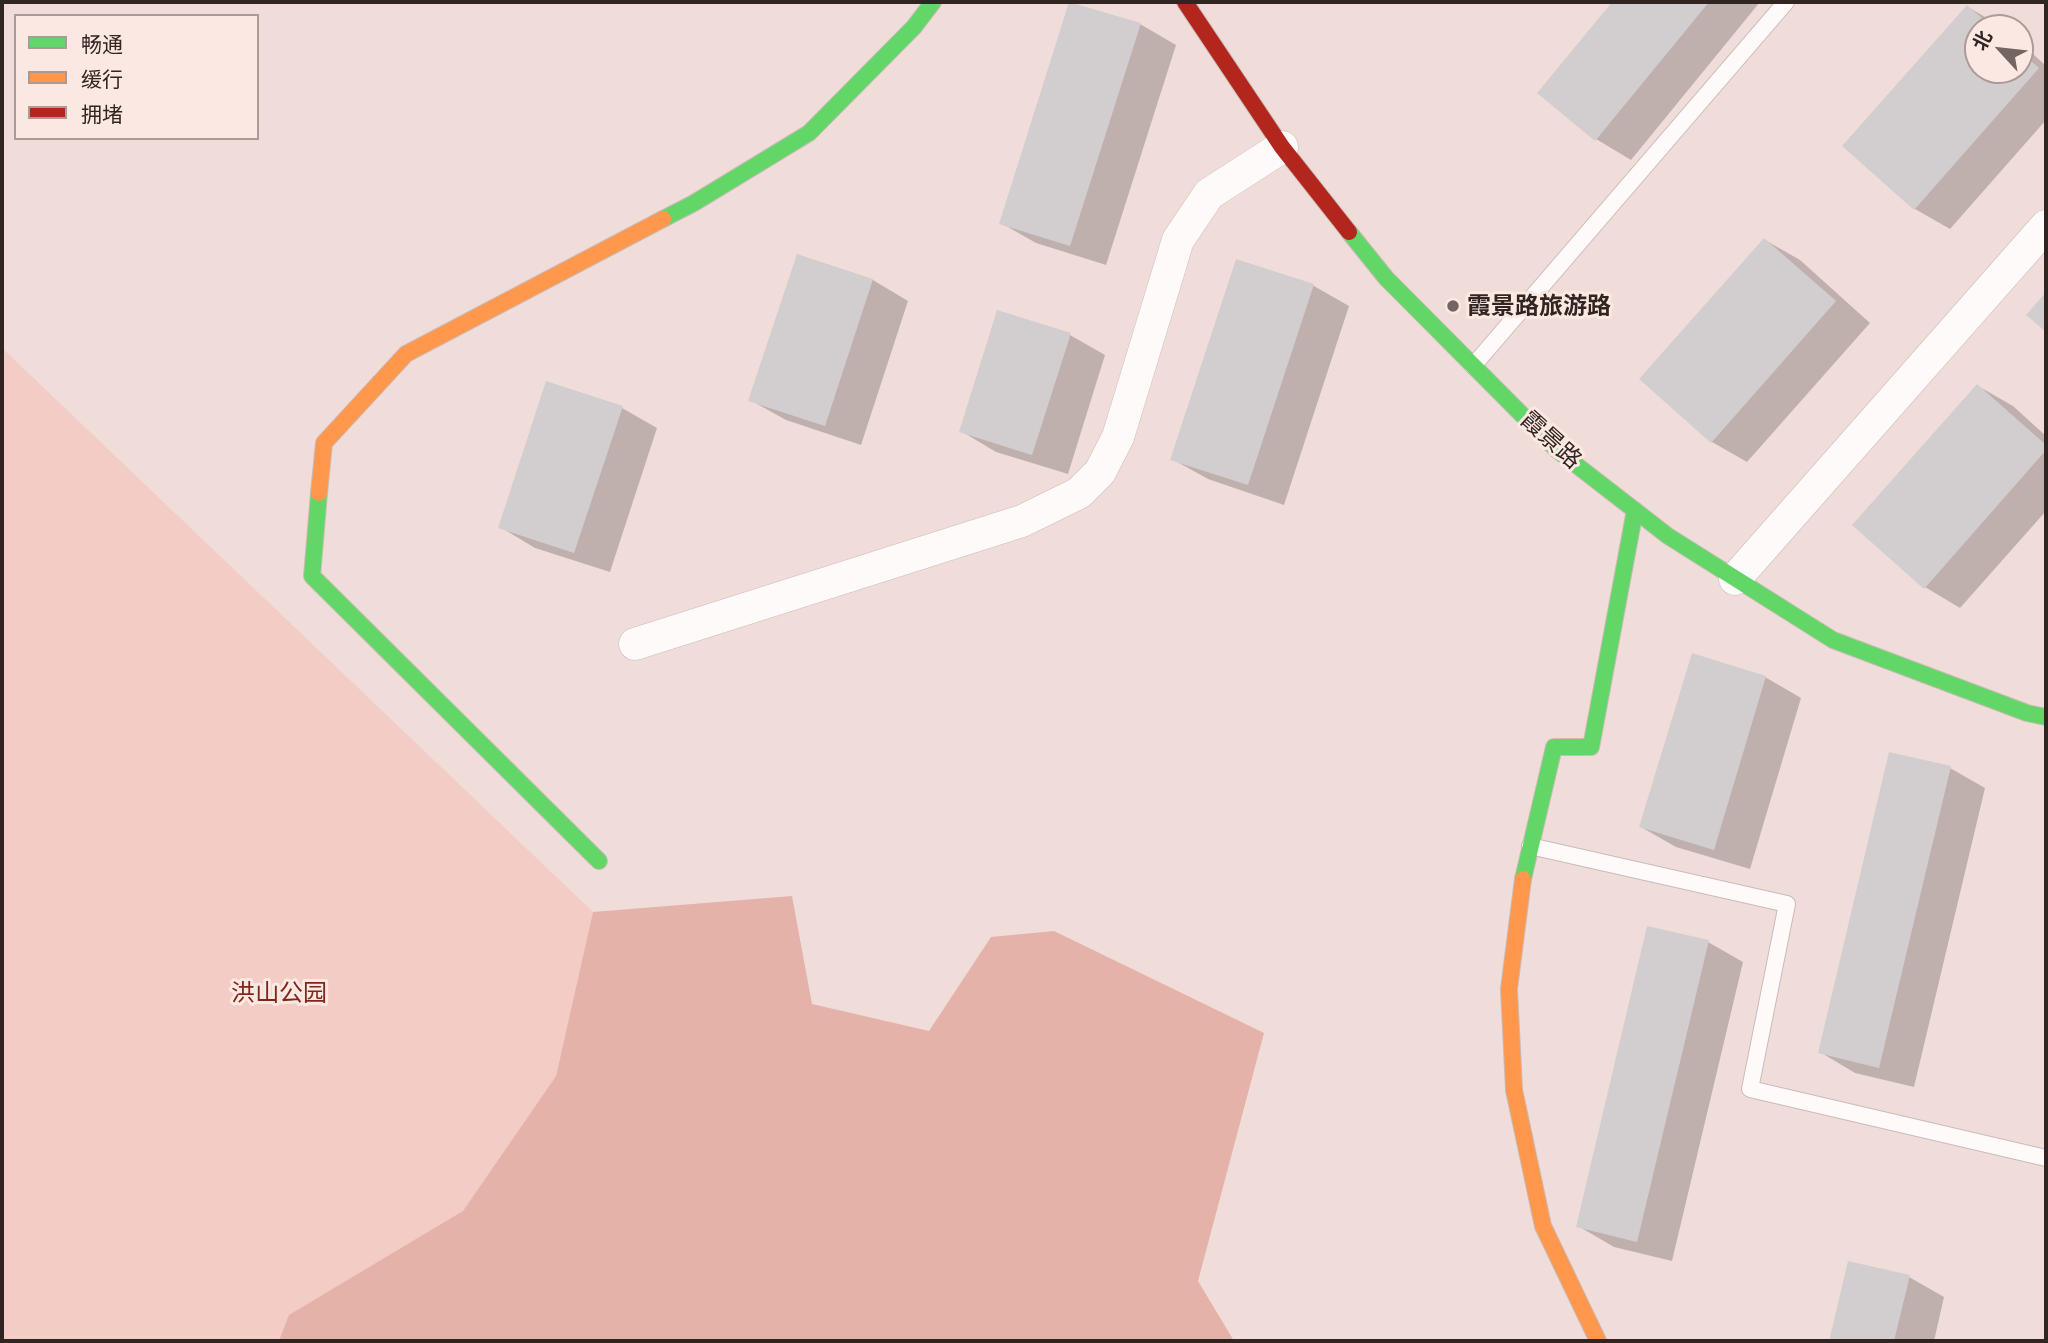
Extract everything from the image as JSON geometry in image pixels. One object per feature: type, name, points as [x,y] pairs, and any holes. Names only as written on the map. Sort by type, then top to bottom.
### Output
[{"type":"street","points":[[599,861],[312,576],[324,443],[406,354],[694,203],[809,133],[914,27],[933,2]]},
{"type":"street","name":"霞景路","points":[[1185,2],[1282,147],[1385,278],[1557,450],[1668,536],[1833,640],[2046,717]]},
{"type":"street","points":[[635,644],[1021,521],[1079,493],[1100,472],[1118,437],[1178,240],[1209,194],[1282,147]]},
{"type":"street","points":[[1735,579],[2046,226]]},
{"type":"street","points":[[1598,1341],[1543,1226],[1514,1090],[1509,989],[1522,883],[1554,747],[1591,747],[1634,510]]},
{"type":"lane","points":[[1473,366],[1786,2]]},
{"type":"lane","points":[[1530,846],[1787,904],[1750,1089],[2046,1158]]},
{"type":"green space","name":"洪山公园","points":[[2,348],[593,912],[556,1076],[463,1212],[291,1341],[2,1341]]},
{"type":"shaded area","points":[[792,896],[812,1004],[929,1031],[991,937],[1054,931],[1264,1033],[1198,1281],[1234,1341],[279,1341],[289,1315],[463,1211],[556,1076],[593,912]]},
{"type":"building","points":[[1069,2],[1141,23],[1070,246],[999,224]]},
{"type":"building","points":[[1612,2],[1709,2],[1595,141],[1537,93]]},
{"type":"building","points":[[1967,5],[1977,14],[1964,14],[1964,84],[2025,84],[1914,210],[1842,146]]},
{"type":"building","points":[[1764,238],[1836,301],[1711,443],[1639,379]]},
{"type":"building","points":[[797,254],[873,279],[825,426],[748,401]]},
{"type":"building","points":[[1236,259],[1314,284],[1248,485],[1170,460]]},
{"type":"building","points":[[2046,292],[2046,332],[2026,315]]},
{"type":"building","points":[[997,310],[1071,333],[1032,455],[959,432]]},
{"type":"building","points":[[546,381],[623,406],[574,553],[498,528]]},
{"type":"building","points":[[1977,384],[2046,445],[2046,450],[1924,589],[1852,525]]},
{"type":"building","points":[[1692,653],[1766,676],[1714,850],[1639,827]]},
{"type":"building","points":[[1889,752],[1951,766],[1879,1068],[1818,1053]]},
{"type":"building","points":[[1647,926],[1709,940],[1637,1242],[1576,1227]]},
{"type":"building","points":[[1848,1261],[1910,1275],[1894,1341],[1829,1341]]},
{"type":"traffic: fast","points":[[663,219],[809,133],[914,27],[933,2]]},
{"type":"traffic: fast","points":[[1349,232],[1386,278],[1557,450],[1668,536],[1833,640],[2027,713],[2046,717]]},
{"type":"traffic: fast","points":[[319,493],[312,576],[599,861]]},
{"type":"traffic: fast","points":[[1523,879],[1554,747],[1591,747],[1635,510]]},
{"type":"traffic: slow","points":[[319,493],[324,443],[406,354],[663,219]]},
{"type":"traffic: slow","points":[[1523,879],[1509,989],[1514,1090],[1543,1226],[1598,1341]]},
{"type":"traffic: jam","points":[[1185,2],[1282,147],[1349,232]]},
{"type":"place","name":"霞景路旅游路","points":[[1453,306]]}]
